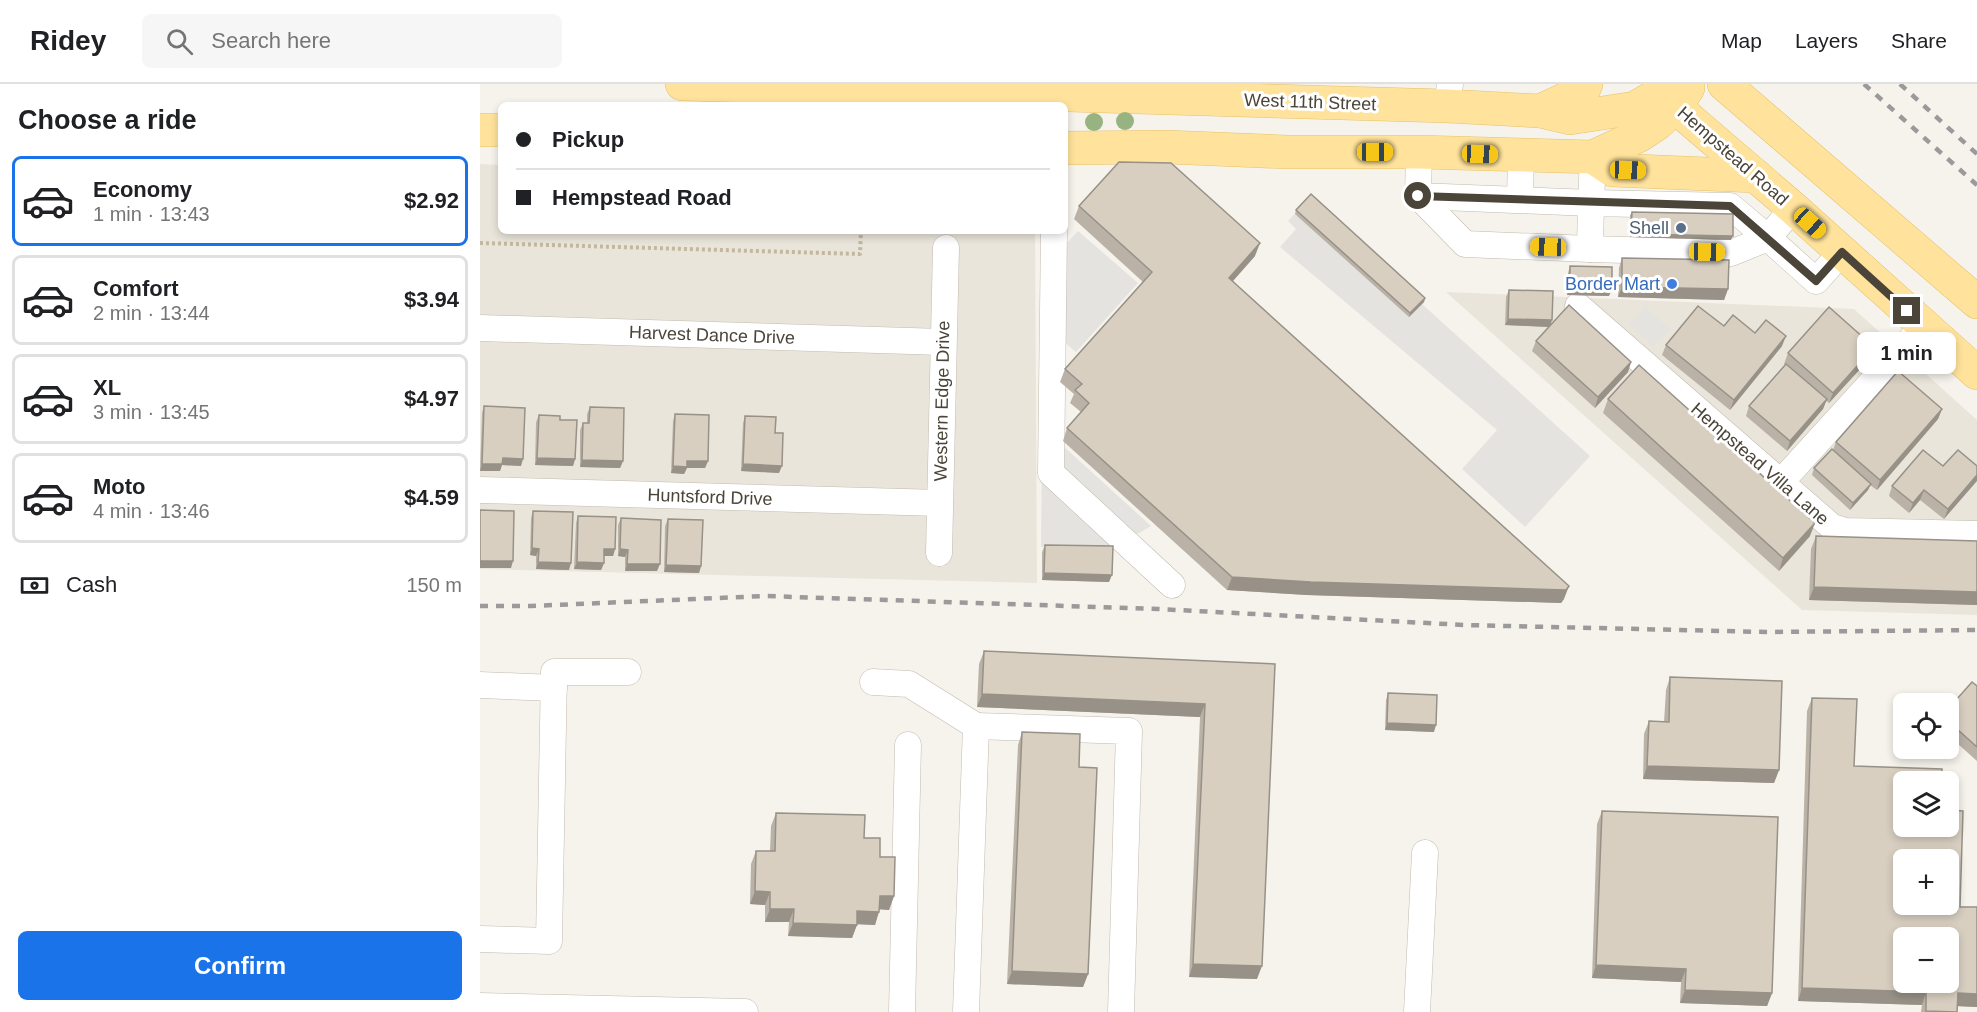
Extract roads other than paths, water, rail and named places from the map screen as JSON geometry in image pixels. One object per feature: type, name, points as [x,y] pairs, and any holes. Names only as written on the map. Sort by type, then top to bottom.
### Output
[{"type":"main road","name":"West 11th Street","points":[[682,84],[886,98],[1283,92],[1448,95],[1570,118],[1635,108],[1670,90]]},
{"type":"main road","points":[[1540,111],[1582,91],[1586,84]]},
{"type":"main road","points":[[1724,84],[1977,302]]},
{"type":"main road","points":[[1068,148],[1166,147],[1593,157],[1640,135],[1658,123],[1670,90]]},
{"type":"main road","name":"Hempstead Road","points":[[1670,90],[1756,176],[1977,373]]},
{"type":"main road","points":[[1256,150],[1283,92]]},
{"type":"main road","points":[[480,130],[498,130]]},
{"type":"main road","points":[[1593,157],[1612,170],[1756,176]]},
{"type":"street","points":[[1419,152],[1418,196],[1465,244],[1731,253],[1768,238],[1793,208]]},
{"type":"street","points":[[1520,200],[1521,155]]},
{"type":"street","points":[[1590,249],[1593,157]]},
{"type":"street","points":[[1418,196],[1730,206],[1816,281],[1842,252]]},
{"type":"street","points":[[1054,234],[1051,473],[1172,585]]},
{"type":"street","name":"Western Edge Drive","points":[[939,553],[945,248]]},
{"type":"street","name":"Hempstead Villa Lane","points":[[1578,306],[1832,527],[1845,531],[1977,534]]},
{"type":"street","points":[[1780,483],[1923,326]]},
{"type":"street","name":"Harvest Dance Drive","points":[[480,328],[943,342]]},
{"type":"street","name":"Huntsford Drive","points":[[480,490],[940,503]]},
{"type":"street","points":[[480,939],[549,941],[554,672],[628,672]]},
{"type":"street","points":[[873,682],[909,684],[976,726],[1129,730],[1122,1012]]},
{"type":"street","points":[[480,685],[554,688]]},
{"type":"street","points":[[966,1012],[976,726]]},
{"type":"street","points":[[902,1012],[908,745]]},
{"type":"street","points":[[1417,1012],[1425,853]]},
{"type":"street","points":[[480,1006],[745,1012]]},
{"type":"railway","points":[[1864,84],[1977,185]]},
{"type":"railway","points":[[1900,84],[1977,154]]},
{"type":"railway","points":[[480,606],[765,596],[1158,609],[1465,625],[1766,632],[1977,630]]},
{"type":"place","name":"Shell","points":[[1681,228]]},
{"type":"place","name":"Border Mart","points":[[1672,284]]}]
